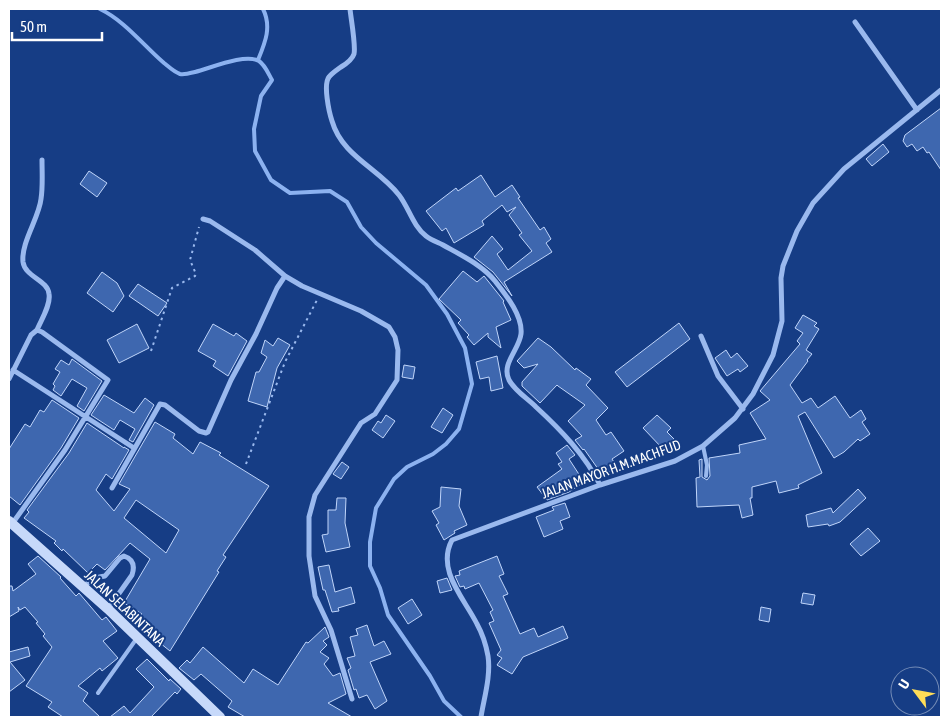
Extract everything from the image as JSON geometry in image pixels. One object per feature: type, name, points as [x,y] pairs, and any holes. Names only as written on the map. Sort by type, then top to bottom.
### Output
[{"type":"street","points":[[350,9],[354,54],[349,61],[326,81],[330,113],[336,131],[348,149],[389,184],[420,230],[428,238],[472,262],[493,279],[502,290],[519,318],[521,327],[521,336],[508,366],[508,379],[579,451],[600,485]]},
{"type":"street","points":[[855,22],[917,110]]},
{"type":"street","name":"JALAN MAYOR H.M.MACHFUD","points":[[481,717],[489,669],[488,657],[477,624],[454,587],[447,562],[449,546],[452,540],[458,536],[600,485],[675,461],[703,446],[743,409],[773,355],[782,321],[781,278],[783,266],[797,231],[812,203],[844,169],[941,90]]},
{"type":"street","points":[[9,379],[31,335],[37,330],[48,303],[49,293],[47,288],[26,269],[23,260],[28,237],[41,200],[42,160]]},
{"type":"street","points":[[204,219],[255,250],[285,276],[302,286],[361,311],[389,327],[395,337],[398,350],[397,380],[375,414],[361,423],[315,495],[309,517],[309,556],[315,596],[331,630],[352,699]]},
{"type":"street","points":[[112,488],[160,404],[199,431],[208,432],[231,380],[256,334],[277,288],[285,276]]},
{"type":"street","points":[[10,523],[65,450],[107,382],[107,379],[37,330]]},
{"type":"street","points":[[700,336],[718,376],[743,409]]},
{"type":"street","points":[[13,370],[134,448]]},
{"type":"street","name":"JALAN SELABINTANA","points":[[10,523],[108,610],[220,717]]},
{"type":"street","points":[[82,587],[94,578],[105,576],[120,558],[124,556],[127,558],[133,564],[132,575],[108,610]]},
{"type":"lane","points":[[703,446],[707,465],[706,476]]},
{"type":"lane","points":[[98,693],[137,638]]},
{"type":"path","points":[[151,351],[172,288],[191,280],[196,274],[190,260],[200,224],[204,219]]},
{"type":"path","points":[[246,464],[285,362],[320,293]]},
{"type":"building","points":[[941,108],[941,170],[929,152],[927,153],[923,147],[917,151],[912,144],[907,147],[903,141],[905,135]]},
{"type":"building","points":[[883,144],[889,152],[872,166],[866,159]]},
{"type":"building","points":[[89,171],[107,183],[97,197],[80,184]]},
{"type":"building","points":[[481,175],[495,197],[512,185],[520,197],[518,198],[540,230],[544,227],[551,239],[546,243],[552,252],[504,282],[512,296],[493,272],[474,257],[492,236],[503,249],[497,254],[508,270],[532,251],[519,235],[522,233],[509,215],[516,207],[507,212],[502,205],[482,221],[484,225],[454,243],[446,228],[442,231],[426,211],[456,188],[458,191]]},
{"type":"building","points":[[463,271],[477,282],[484,276],[504,301],[511,320],[496,327],[501,348],[488,337],[488,333],[474,345],[467,337],[469,335],[458,323],[461,320],[439,299]]},
{"type":"building","points":[[102,272],[117,283],[124,296],[113,312],[87,293]]},
{"type":"building","points":[[138,284],[167,303],[158,316],[129,296]]},
{"type":"building","points":[[803,315],[817,323],[814,326],[819,329],[806,350],[812,354],[790,385],[802,403],[811,398],[818,408],[835,396],[850,418],[861,410],[866,419],[862,422],[870,434],[860,441],[858,439],[844,452],[834,458],[805,412],[798,416],[822,473],[798,485],[799,488],[779,493],[776,481],[752,487],[752,498],[750,498],[753,515],[742,518],[739,505],[697,507],[696,478],[700,477],[699,460],[702,459],[702,477],[707,480],[710,476],[709,458],[740,453],[739,445],[766,439],[750,413],[770,400],[760,391],[800,344],[797,341],[803,333],[795,328]]},
{"type":"building","points":[[679,323],[690,339],[627,387],[615,372]]},
{"type":"building","points":[[137,324],[149,348],[119,363],[107,340]]},
{"type":"building","points":[[213,324],[234,336],[236,333],[247,341],[228,376],[213,366],[216,361],[198,351]]},
{"type":"building","points":[[278,338],[290,345],[277,368],[267,407],[248,401],[256,372],[259,372],[267,357],[261,353],[265,340],[273,346]]},
{"type":"building","points":[[538,338],[551,347],[575,370],[576,368],[591,379],[586,385],[608,408],[596,420],[606,435],[611,432],[624,451],[612,459],[617,467],[603,476],[584,449],[575,440],[582,436],[568,421],[585,405],[557,385],[540,403],[522,386],[522,382],[538,364],[524,368],[517,361]]},
{"type":"building","points":[[726,350],[731,358],[737,353],[748,366],[740,372],[738,369],[727,376],[715,358]]},
{"type":"building","points":[[497,356],[503,388],[491,391],[489,377],[480,379],[476,362]]},
{"type":"building","points":[[72,359],[102,381],[84,411],[77,406],[87,388],[72,379],[61,396],[53,390],[55,386],[53,384],[60,372],[55,369],[61,360],[69,365]]},
{"type":"building","points":[[404,365],[415,367],[413,379],[402,377]]},
{"type":"building","points":[[104,395],[134,413],[145,398],[154,405],[133,442],[129,440],[135,429],[120,420],[114,430],[91,415]]},
{"type":"building","points":[[52,400],[79,418],[61,448],[20,505],[9,496],[9,449],[25,424],[30,427],[40,410],[44,412]]},
{"type":"building","points":[[443,408],[453,415],[442,433],[431,427]]},
{"type":"building","points":[[386,415],[395,421],[383,438],[372,430],[378,421],[381,423]]},
{"type":"building","points":[[657,415],[671,428],[667,432],[674,439],[663,449],[643,428]]},
{"type":"building","points":[[155,422],[175,434],[173,438],[193,454],[200,442],[221,453],[219,455],[269,486],[223,555],[226,557],[217,571],[219,572],[170,651],[160,643],[162,640],[139,616],[142,614],[124,603],[150,559],[130,543],[105,570],[97,564],[88,573],[54,543],[56,541],[24,518],[29,512],[27,510],[69,453],[87,423],[129,450],[112,479],[106,474],[96,490],[114,511],[130,489],[119,484]],"holes":[[[136,500],[179,530],[166,553],[124,518]]]},
{"type":"building","points":[[567,445],[575,455],[569,459],[584,482],[569,492],[547,500],[537,487],[562,469],[558,464],[562,462],[556,453]]},
{"type":"building","points":[[342,462],[349,467],[341,479],[333,474]]},
{"type":"building","points":[[441,487],[461,489],[459,506],[467,525],[454,531],[455,533],[444,540],[436,525],[439,523],[432,511],[440,507]]},
{"type":"building","points":[[858,489],[866,498],[840,522],[829,526],[828,524],[808,527],[806,515],[831,508],[833,513]]},
{"type":"building","points":[[337,498],[346,498],[345,523],[350,547],[326,552],[322,535],[328,534],[328,510],[336,510]]},
{"type":"building","points":[[565,503],[570,517],[560,521],[563,529],[544,537],[536,517],[554,510],[552,507]]},
{"type":"building","points":[[868,528],[880,541],[861,556],[850,544]]},
{"type":"building","points":[[38,556],[61,577],[76,596],[79,593],[102,620],[106,617],[117,631],[103,641],[118,658],[102,671],[100,668],[78,686],[88,693],[83,701],[100,717],[63,717],[48,707],[52,702],[26,686],[52,647],[43,636],[45,634],[36,623],[38,622],[25,607],[20,610],[18,607],[19,611],[9,617],[9,586],[12,586],[13,591],[36,574],[28,564]]},
{"type":"building","points":[[497,556],[504,574],[499,576],[508,594],[503,596],[520,634],[534,628],[538,637],[563,626],[568,638],[523,657],[512,674],[497,665],[502,658],[497,655],[501,650],[489,623],[494,621],[490,612],[493,610],[479,583],[465,589],[464,586],[460,587],[455,576],[460,575],[459,571]]},
{"type":"building","points":[[329,565],[335,592],[351,587],[355,603],[338,608],[339,611],[332,612],[325,590],[323,590],[318,567]]},
{"type":"building","points":[[447,578],[452,590],[440,593],[437,581]]},
{"type":"building","points":[[803,593],[815,595],[813,605],[801,603]]},
{"type":"building","points":[[412,599],[422,615],[408,624],[398,608]]},
{"type":"building","points":[[761,607],[771,609],[769,622],[759,620]]},
{"type":"building","points":[[367,625],[374,646],[384,641],[391,654],[370,662],[387,701],[375,709],[367,695],[359,698],[356,689],[354,690],[348,670],[351,668],[347,658],[355,656],[350,637],[358,635],[356,629]]},
{"type":"building","points":[[325,627],[329,637],[323,641],[327,645],[320,652],[329,658],[324,664],[333,676],[340,673],[346,694],[328,703],[352,717],[245,717],[228,707],[232,701],[201,674],[194,680],[179,668],[187,660],[190,663],[203,647],[244,683],[253,669],[278,685],[306,642],[308,643]]},
{"type":"building","points":[[28,647],[30,656],[10,662],[25,680],[9,692],[9,652]]},
{"type":"building","points":[[147,659],[169,681],[170,679],[181,689],[177,694],[175,692],[151,717],[110,717],[124,706],[130,713],[154,687],[136,669]]},
{"type":"waterway","points":[[100,9],[118,20],[164,63],[180,74],[192,73],[237,60],[253,59],[259,61],[272,80],[261,96],[254,129],[255,151],[271,180],[290,193],[330,191],[347,202],[361,227],[376,243],[426,285],[447,314],[465,348],[472,384],[459,429],[446,444],[433,454],[407,467],[394,479],[376,508],[370,542],[370,566],[380,588],[388,615],[430,676],[444,701],[461,717]]},
{"type":"waterway","points":[[258,60],[267,29],[266,16],[263,9]]}]
